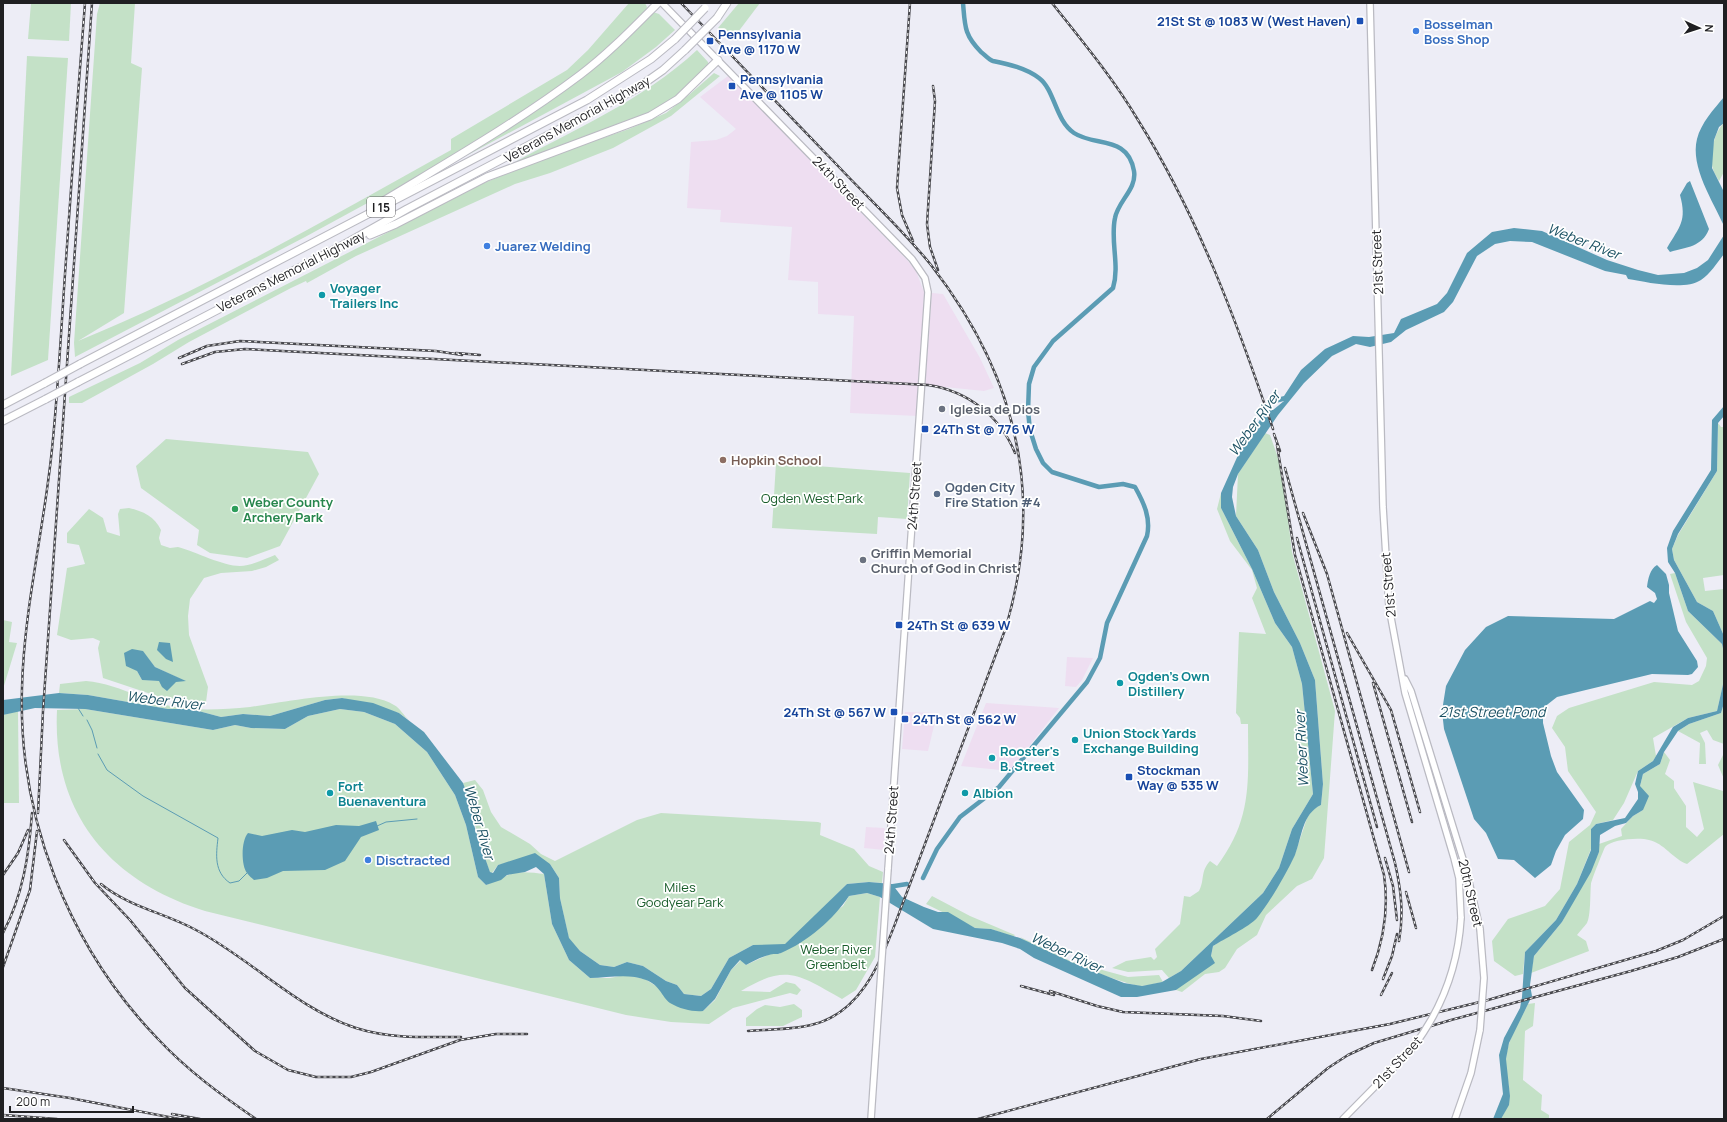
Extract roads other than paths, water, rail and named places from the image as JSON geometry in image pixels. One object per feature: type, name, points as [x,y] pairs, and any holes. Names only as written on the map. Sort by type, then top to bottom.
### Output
[{"type":"highway","points":[[334,231],[520,117],[581,75],[621,40],[658,3]]},
{"type":"highway","name":"Veterans Memorial Highway","points":[[3,421],[343,245],[413,206],[636,89],[685,50],[717,18],[728,3]]},
{"type":"highway","name":"Veterans Memorial Highway","points":[[3,404],[334,231],[496,149],[587,100],[652,59],[675,39],[707,5]]},
{"type":"highway","points":[[343,245],[396,224],[487,176],[650,116],[678,99],[718,60]]},
{"type":"main road","name":"24th Street","points":[[662,3],[912,259],[925,278],[928,292],[871,1119]]},
{"type":"main road","name":"21st Street","points":[[1343,1119],[1412,1050],[1433,1019],[1448,986],[1458,951],[1461,918],[1459,884],[1454,858],[1405,693],[1392,626],[1386,574],[1370,3]]},
{"type":"main road","name":"20th Street","points":[[1402,673],[1411,691],[1466,869],[1480,929],[1484,978],[1480,1030],[1471,1073],[1455,1119]]},
{"type":"water","points":[[1724,97],[1724,123],[1719,127],[1714,140],[1712,168],[1724,192],[1724,226],[1704,184],[1697,161],[1696,150],[1697,139],[1702,127],[1708,116]]},
{"type":"water","points":[[1690,181],[1709,229],[1706,235],[1698,243],[1670,252],[1667,248],[1681,223],[1683,211],[1680,195],[1687,183]]},
{"type":"water","points":[[1514,228],[1542,231],[1607,260],[1658,275],[1684,273],[1697,268],[1708,260],[1724,235],[1724,254],[1710,272],[1701,280],[1685,285],[1665,285],[1628,279],[1626,275],[1605,271],[1532,242],[1510,241],[1495,244],[1477,256],[1453,302],[1444,312],[1406,330],[1391,342],[1370,347],[1356,344],[1332,356],[1304,383],[1278,415],[1238,474],[1233,487],[1232,497],[1236,516],[1258,550],[1274,592],[1300,643],[1315,680],[1323,784],[1321,805],[1310,814],[1306,820],[1291,863],[1257,918],[1242,929],[1213,946],[1211,956],[1215,963],[1176,990],[1137,997],[1121,997],[1034,958],[1020,949],[1002,943],[933,929],[880,897],[867,893],[849,896],[836,913],[819,929],[800,943],[780,954],[770,954],[746,965],[740,960],[731,970],[715,999],[703,1011],[686,1010],[670,1003],[651,982],[625,976],[590,978],[569,960],[552,924],[544,874],[536,867],[525,872],[507,875],[501,880],[486,885],[478,877],[466,825],[455,795],[427,752],[395,724],[364,712],[340,709],[308,716],[285,729],[251,728],[235,725],[213,730],[85,709],[35,708],[3,715],[3,700],[59,693],[88,695],[168,709],[191,709],[221,717],[243,714],[270,716],[325,700],[342,698],[373,703],[399,713],[424,732],[463,783],[471,804],[473,822],[490,872],[493,873],[498,865],[535,853],[550,864],[559,878],[560,898],[569,938],[580,951],[600,965],[614,967],[627,962],[643,966],[666,981],[677,985],[684,994],[701,996],[711,989],[729,958],[753,945],[785,944],[847,884],[869,882],[892,884],[902,897],[924,907],[938,912],[948,912],[975,928],[991,929],[1020,938],[1069,961],[1124,983],[1142,986],[1162,982],[1181,971],[1263,893],[1279,868],[1292,829],[1313,794],[1302,684],[1292,647],[1275,623],[1252,569],[1221,508],[1221,493],[1239,453],[1261,418],[1261,409],[1272,399],[1284,396],[1301,370],[1325,349],[1353,336],[1369,337],[1394,333],[1401,319],[1437,304],[1447,293],[1467,253],[1492,232]],"holes":[[[1284,401],[1273,410],[1266,410],[1272,404]]]},
{"type":"water","points":[[1724,406],[1724,416],[1718,423],[1717,471],[1678,534],[1672,549],[1674,560],[1697,602],[1713,611],[1724,636],[1724,653],[1722,644],[1688,611],[1675,573],[1668,562],[1667,548],[1673,531],[1711,470],[1712,420]]},
{"type":"water","name":"21st Street Pond","points":[[1657,565],[1666,574],[1678,631],[1697,661],[1698,667],[1692,674],[1688,675],[1652,674],[1557,697],[1543,708],[1543,723],[1551,756],[1557,772],[1584,810],[1583,819],[1565,835],[1556,851],[1551,865],[1535,878],[1514,860],[1498,859],[1486,833],[1474,819],[1444,729],[1442,711],[1446,686],[1465,650],[1486,627],[1508,616],[1614,619],[1650,601],[1654,603],[1657,599],[1655,593],[1647,587],[1651,572]]},
{"type":"water","points":[[159,642],[170,643],[173,662],[166,659],[157,650]]},
{"type":"water","points":[[132,649],[143,651],[155,667],[186,681],[176,682],[167,691],[162,687],[159,681],[142,680],[137,671],[126,666],[124,653]]},
{"type":"water","points":[[1724,680],[1724,703],[1721,713],[1689,724],[1678,731],[1664,752],[1660,764],[1643,774],[1640,786],[1649,796],[1643,810],[1633,816],[1626,823],[1615,826],[1600,835],[1599,852],[1591,872],[1562,922],[1534,956],[1530,985],[1532,996],[1509,1043],[1506,1059],[1510,1096],[1509,1105],[1501,1119],[1493,1119],[1503,1094],[1499,1055],[1504,1038],[1520,1008],[1525,952],[1556,920],[1577,884],[1591,850],[1591,829],[1596,824],[1625,818],[1638,799],[1638,792],[1635,784],[1638,771],[1653,761],[1673,727],[1688,718],[1717,711]]},
{"type":"water","points":[[376,821],[379,830],[361,837],[345,861],[325,870],[283,871],[267,878],[254,880],[245,869],[243,847],[248,833],[262,836],[292,830],[305,832],[336,825],[359,826]]},
{"type":"waterway","points":[[923,878],[937,849],[960,817],[999,787],[1087,682],[1100,658],[1107,623],[1147,536],[1148,529],[1146,511],[1135,487],[1123,484],[1099,487],[1052,472],[1043,463],[1036,449],[1030,430],[1028,411],[1029,384],[1034,367],[1053,341],[1113,288],[1116,271],[1114,235],[1115,218],[1133,184],[1134,171],[1131,160],[1125,152],[1118,147],[1091,140],[1074,133],[1063,121],[1049,90],[1039,78],[1023,69],[988,59],[975,46],[968,35],[964,18],[963,3]]},
{"type":"waterway","points":[[78,708],[83,716]]},
{"type":"waterway","points":[[87,720],[92,730],[97,748]]},
{"type":"waterway","points":[[98,754],[107,770],[143,796],[218,838],[217,863],[221,874],[230,883],[239,881],[247,873]]},
{"type":"waterway","points":[[377,826],[386,822],[417,819]]},
{"type":"waterway","points":[[888,887],[907,884]]},
{"type":"railway","points":[[85,3],[54,427],[48,479],[26,628],[22,688],[23,736],[29,784],[40,831],[55,877],[74,921],[98,963],[126,1003],[169,1050],[205,1082],[256,1119]]},
{"type":"railway","points":[[38,813],[43,711],[92,3]]},
{"type":"railway","points":[[681,3],[897,227],[931,265],[960,306],[984,349],[1003,393],[1015,438],[1022,484],[1023,532],[1017,580],[1005,630],[882,956],[865,986],[855,999],[843,1010],[828,1019],[796,1028],[748,1031]]},
{"type":"railway","points":[[910,3],[897,188],[902,215],[913,241]]},
{"type":"railway","points":[[1052,3],[1118,89],[1160,156],[1198,232],[1214,270],[1245,349],[1273,429]]},
{"type":"railway","points":[[933,86],[935,101],[927,224],[930,247],[938,270]]},
{"type":"railway","points":[[179,358],[207,346],[240,341],[436,351],[462,355]]},
{"type":"railway","points":[[182,364],[215,352],[245,349],[928,385],[943,388],[956,393],[981,407],[1001,428],[1015,453]]},
{"type":"railway","points":[[456,353],[480,355]]},
{"type":"railway","points":[[1274,434],[1280,451]]},
{"type":"railway","points":[[1277,445],[1295,555],[1384,875],[1386,911],[1380,947],[1372,970]]},
{"type":"railway","points":[[1285,468],[1395,863],[1401,902],[1401,931],[1399,941]]},
{"type":"railway","points":[[1303,513],[1327,574],[1409,872]]},
{"type":"railway","points":[[1297,538],[1377,827]]},
{"type":"railway","points":[[1347,633],[1391,710],[1420,812]]},
{"type":"railway","points":[[1373,683],[1412,822]]},
{"type":"railway","points":[[3,933],[16,904],[24,874],[32,813]]},
{"type":"railway","points":[[3,875],[18,853],[28,830]]},
{"type":"railway","points":[[3,967],[30,890],[37,831]]},
{"type":"railway","points":[[64,840],[95,883],[130,920],[185,988],[255,1051],[288,1070],[316,1077],[351,1077],[371,1072],[460,1040],[496,1034],[527,1034]]},
{"type":"railway","points":[[1385,858],[1393,886],[1397,920]]},
{"type":"railway","points":[[101,884],[112,892],[135,904],[184,924],[216,941],[294,996],[314,1009],[334,1019],[369,1032],[395,1036],[461,1037]]},
{"type":"railway","points":[[1406,892],[1416,928]]},
{"type":"railway","points":[[978,1119],[1201,1059],[1390,1024],[1488,1000],[1656,951],[1683,940],[1724,916]]},
{"type":"railway","points":[[1383,979],[1392,956],[1397,934]]},
{"type":"railway","points":[[1267,1119],[1328,1068],[1348,1055],[1374,1043],[1451,1020],[1631,971],[1678,957],[1724,939]]},
{"type":"railway","points":[[1381,995],[1392,973]]},
{"type":"railway","points":[[1021,986],[1054,995]]},
{"type":"railway","points":[[1050,991],[1097,1006],[1123,1012],[1223,1016],[1261,1021]]},
{"type":"railway","points":[[3,1088],[70,1098],[179,1119]]},
{"type":"railway","points":[[172,1114],[200,1119]]},
{"type":"railway","points":[[3,1115],[57,1119]]},
{"type":"place","name":"21St St @ 1083 W (West Haven)","points":[[1360,21]]},
{"type":"place","name":"Bosselman Boss Shop","points":[[1416,31]]},
{"type":"place","name":"Pennsylvania Ave @ 1170 W","points":[[710,41]]},
{"type":"place","name":"Pennsylvania Ave @ 1105 W","points":[[732,86]]},
{"type":"place","name":"Juarez Welding","points":[[487,246]]},
{"type":"place","name":"Voyager Trailers Inc","points":[[322,295]]},
{"type":"place","name":"Iglesia de Dios","points":[[942,409]]},
{"type":"place","name":"24Th St @ 776 W","points":[[925,429]]},
{"type":"place","name":"Hopkin School","points":[[723,460]]},
{"type":"place","name":"Ogden City Fire Station #4","points":[[937,494]]},
{"type":"place","name":"Weber County Archery Park","points":[[235,509]]},
{"type":"place","name":"Griffin Memorial Church of God in Christ","points":[[863,560]]},
{"type":"place","name":"24Th St @ 639 W","points":[[899,625]]},
{"type":"place","name":"Ogden's Own Distillery","points":[[1120,683]]},
{"type":"place","name":"24Th St @ 567 W","points":[[894,712]]},
{"type":"place","name":"24Th St @ 562 W","points":[[905,719]]},
{"type":"place","name":"Union Stock Yards Exchange Building","points":[[1075,740]]},
{"type":"place","name":"Rooster's B. Street","points":[[992,758]]},
{"type":"place","name":"Stockman Way @ 535 W","points":[[1129,777]]},
{"type":"place","name":"Fort Buenaventura","points":[[330,793]]},
{"type":"place","name":"Albion","points":[[965,793]]},
{"type":"place","name":"Disctracted","points":[[368,860]]},
{"type":"water label","name":"Weber River","points":[[1584,241]]},
{"type":"water label","name":"Weber River","points":[[1254,423]]},
{"type":"water label","name":"Weber River","points":[[165,700]]},
{"type":"water label","name":"Weber River","points":[[1301,749]]},
{"type":"water label","name":"Weber River","points":[[480,822]]},
{"type":"water label","name":"Weber River","points":[[1067,952]]},
{"type":"park label","name":"Ogden West Park","points":[[812,498]]},
{"type":"park label","name":"Miles Goodyear Park","points":[[680,894]]},
{"type":"park label","name":"Weber River Greenbelt","points":[[836,956]]}]
